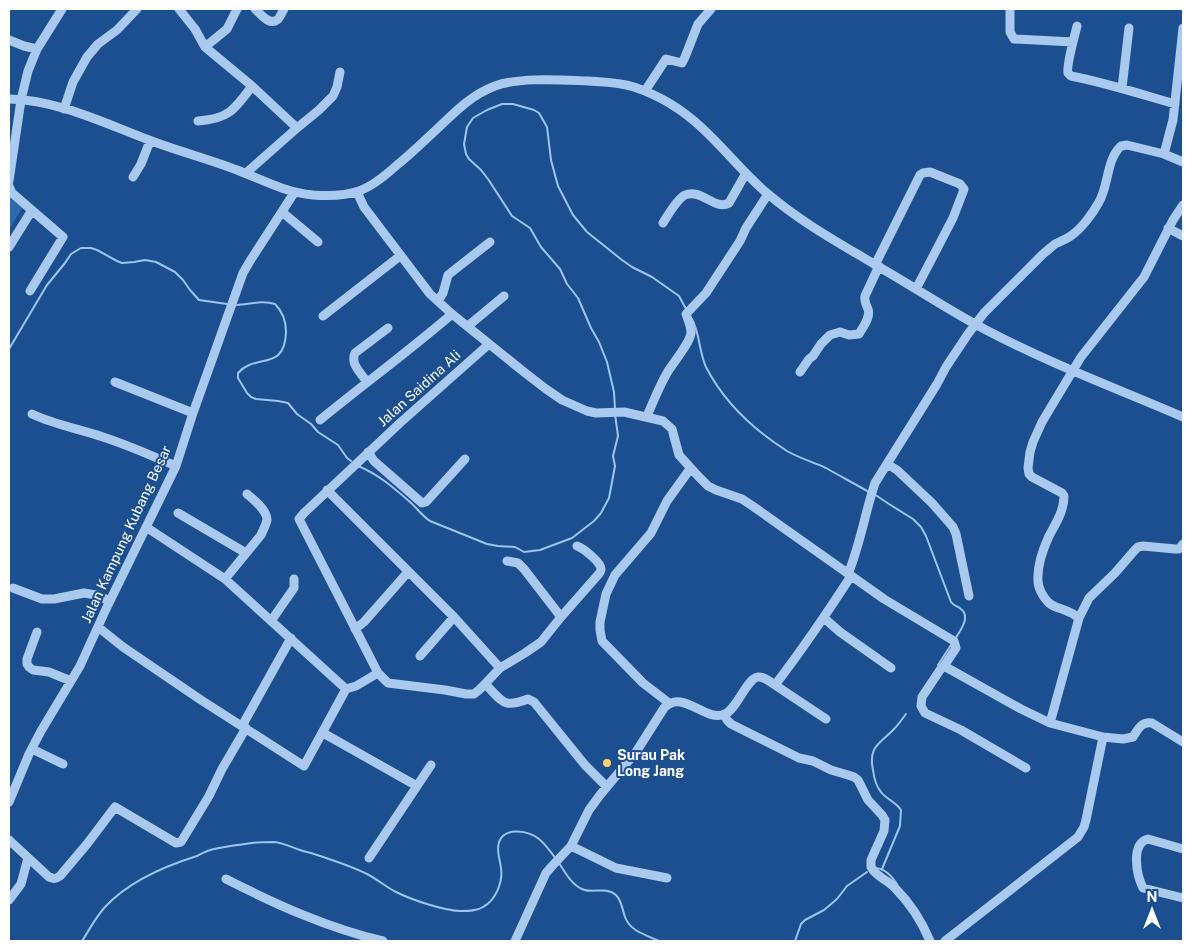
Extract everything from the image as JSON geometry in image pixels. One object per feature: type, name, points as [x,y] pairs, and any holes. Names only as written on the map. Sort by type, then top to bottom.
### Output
[{"type":"street","points":[[9,182],[21,100],[28,71],[37,49],[42,44],[62,9]]},
{"type":"street","points":[[64,109],[73,82],[87,58],[98,44],[117,30],[137,9]]},
{"type":"street","points":[[179,9],[195,29],[205,47],[252,86],[297,128]]},
{"type":"street","points":[[205,47],[226,29],[237,9]]},
{"type":"street","points":[[255,9],[266,20],[273,22],[284,9]]},
{"type":"street","points":[[645,91],[666,59],[682,63],[696,29],[711,9]]},
{"type":"street","points":[[1010,9],[1010,32],[1014,39],[1073,42]]},
{"type":"street","points":[[1077,26],[1068,71],[1071,76],[1094,80],[1175,104]]},
{"type":"street","points":[[1122,88],[1129,28]]},
{"type":"street","points":[[1164,154],[1175,104],[1182,55],[1183,28]]},
{"type":"street","points":[[9,40],[37,49]]},
{"type":"street","points":[[246,173],[319,110],[332,96],[337,87],[340,72]]},
{"type":"street","points":[[9,100],[21,100],[64,109],[150,141],[246,173],[294,193],[325,195],[357,192],[368,187],[390,172],[463,105],[479,94],[499,85],[512,82],[542,81],[607,82],[630,85],[645,91],[692,119],[768,194],[822,232],[877,266],[975,324],[1073,371],[1183,418]]},
{"type":"street","points":[[198,121],[226,115],[252,86]]},
{"type":"street","points":[[133,177],[141,164],[150,141]]},
{"type":"street","points":[[775,684],[824,618],[850,575],[876,483],[954,354],[975,324],[1043,254],[1077,231],[1099,203],[1115,152],[1121,146],[1127,145],[1164,154],[1183,162]]},
{"type":"street","points":[[800,372],[830,335],[840,332],[850,335],[859,334],[868,318],[869,313],[864,301],[877,266],[920,175],[930,172],[960,184],[964,189],[952,218],[916,289]]},
{"type":"street","points":[[663,223],[685,195],[697,195],[720,205],[729,203],[746,173]]},
{"type":"street","points":[[9,186],[12,193],[63,237],[30,291]]},
{"type":"street","points":[[357,192],[364,207],[430,294],[452,314],[546,389],[562,400],[591,412],[614,411],[647,416],[663,421],[672,429],[679,455],[690,469],[708,486],[742,499],[884,599],[953,641],[956,648],[922,697],[921,706],[925,713],[961,730],[1026,768]]},
{"type":"street","name":"Jalan Kampung Kubang Besar","points":[[9,802],[40,731],[80,666],[176,466],[243,273],[294,193]]},
{"type":"street","points":[[647,416],[667,372],[690,337],[690,326],[686,314],[706,293],[768,194]]},
{"type":"street","points":[[1079,618],[1048,602],[1039,588],[1038,581],[1042,557],[1063,507],[1064,496],[1062,493],[1032,478],[1028,468],[1030,452],[1037,432],[1081,357],[1144,277],[1168,228],[1183,205]]},
{"type":"street","points":[[9,247],[32,210]]},
{"type":"street","points":[[282,212],[318,242]]},
{"type":"street","points":[[1168,228],[1183,236]]},
{"type":"street","points":[[438,301],[443,293],[448,275],[490,242]]},
{"type":"street","points":[[323,316],[400,256]]},
{"type":"street","points":[[468,326],[504,296]]},
{"type":"street","points":[[320,420],[452,314]]},
{"type":"street","points":[[367,382],[353,362],[353,356],[388,328]]},
{"type":"street","name":"Jalan Saidina Ali","points":[[355,629],[299,519],[368,452],[489,344]]},
{"type":"street","points":[[115,382],[193,413]]},
{"type":"street","points":[[32,414],[45,420],[84,430],[119,442],[176,466]]},
{"type":"street","points":[[368,452],[374,460],[422,502],[426,502],[465,459]]},
{"type":"street","points":[[887,464],[897,470],[925,496],[953,528],[956,534],[969,596]]},
{"type":"street","points":[[669,703],[643,683],[602,641],[600,622],[606,594],[615,576],[652,533],[667,502],[690,469]]},
{"type":"street","points":[[327,490],[454,617],[500,668]]},
{"type":"street","points":[[225,578],[261,535],[267,520],[259,505],[248,494]]},
{"type":"street","points":[[178,513],[246,553]]},
{"type":"street","points":[[146,527],[225,578],[346,689]]},
{"type":"street","points":[[1050,723],[1079,618],[1089,598],[1138,547],[1179,549],[1183,544]]},
{"type":"street","points":[[408,572],[364,622],[355,629],[378,673],[388,683],[474,694],[500,668],[541,642],[597,576],[601,567],[582,548],[577,546]]},
{"type":"street","points":[[507,561],[518,563],[562,617]]},
{"type":"street","points":[[271,621],[290,596],[294,588],[294,579]]},
{"type":"street","points":[[13,588],[42,599],[54,599],[84,593],[96,595],[110,601]]},
{"type":"street","points":[[420,656],[454,617]]},
{"type":"street","points":[[824,618],[840,632],[891,668]]},
{"type":"street","points":[[98,627],[123,647],[201,700],[304,766],[346,689],[356,686],[378,673]]},
{"type":"street","points":[[37,632],[27,659],[28,667],[33,670],[49,672],[72,681]]},
{"type":"street","points":[[9,840],[53,879],[87,844],[115,807],[176,843],[181,842],[209,796],[290,638]]},
{"type":"street","points":[[944,666],[1050,723],[1116,739],[1133,737],[1142,724],[1148,722],[1183,742]]},
{"type":"street","points":[[515,941],[546,873],[571,846],[589,810],[636,752],[669,703],[677,701],[711,714],[724,714],[732,708],[753,679],[759,677],[775,684],[826,719]]},
{"type":"street","points":[[486,684],[503,702],[508,704],[513,705],[528,699],[534,702],[585,765],[607,787]]},
{"type":"street","points":[[724,714],[731,724],[799,758],[813,761],[830,770],[858,780],[868,800],[885,820],[884,831],[871,860],[871,868],[876,874],[895,887],[919,918],[930,941]]},
{"type":"street","points":[[323,733],[417,786]]},
{"type":"street","points":[[945,941],[1081,833],[1086,820],[1103,737]]},
{"type":"street","points":[[32,749],[63,764]]},
{"type":"street","points":[[368,858],[430,765]]},
{"type":"street","points":[[1183,849],[1148,839],[1142,841],[1138,846],[1137,854],[1139,876],[1144,888],[1183,898]]},
{"type":"street","points":[[571,846],[616,868],[667,878]]},
{"type":"street","points":[[9,900],[21,884],[28,858]]},
{"type":"street","points":[[226,879],[269,901],[356,938],[383,941]]},
{"type":"shaded area","points":[[9,197],[22,208],[9,230]]},
{"type":"waterway","points":[[615,409],[614,392],[607,362],[578,298],[567,284],[560,269],[541,247],[530,228],[512,216],[488,179],[466,154],[464,144],[467,127],[473,118],[502,104],[513,104],[539,113],[547,127],[551,160],[558,186],[573,215],[587,232],[622,260],[652,277],[679,296],[686,309]]},
{"type":"waterway","points":[[9,349],[47,285],[71,254],[81,248],[97,250],[122,263],[145,260],[156,262],[175,272],[199,300],[227,304]]},
{"type":"waterway","points":[[237,305],[261,302],[275,304],[282,313],[286,328],[284,344],[275,357],[245,367],[238,373],[238,378],[247,393],[256,399],[288,403],[297,414],[311,424],[318,432],[338,445],[351,461]]},
{"type":"waterway","points":[[692,319],[706,367],[713,380],[741,414],[763,434],[787,451],[826,468],[869,492]]},
{"type":"waterway","points":[[358,466],[386,482],[430,521],[487,544],[515,547],[524,552],[540,550],[572,538],[601,513],[609,498],[615,466],[613,456],[618,436],[615,414]]},
{"type":"waterway","points":[[874,494],[913,519],[921,527],[951,602],[964,612],[964,624],[955,639]]},
{"type":"waterway","points":[[938,665],[951,645]]},
{"type":"waterway","points":[[882,869],[900,826],[901,810],[878,787],[873,773],[872,756],[876,746],[896,727],[906,714]]},
{"type":"waterway","points":[[82,941],[101,911],[125,889],[160,870],[210,850],[224,847],[257,842],[281,843],[354,868],[396,892],[411,898],[454,911],[481,908],[492,900],[498,890],[501,879],[498,845],[506,834],[518,831],[535,836],[556,859]]},
{"type":"waterway","points":[[559,863],[578,887],[586,890],[608,891],[616,895],[621,902],[627,922],[639,932],[659,941]]},
{"type":"waterway","points":[[876,868],[886,872],[897,884]]},
{"type":"waterway","points":[[795,941],[801,924],[805,920],[824,910],[837,899],[847,886],[867,872]]},
{"type":"place","name":"Surau Pak Long Jang","points":[[607,763]]}]
